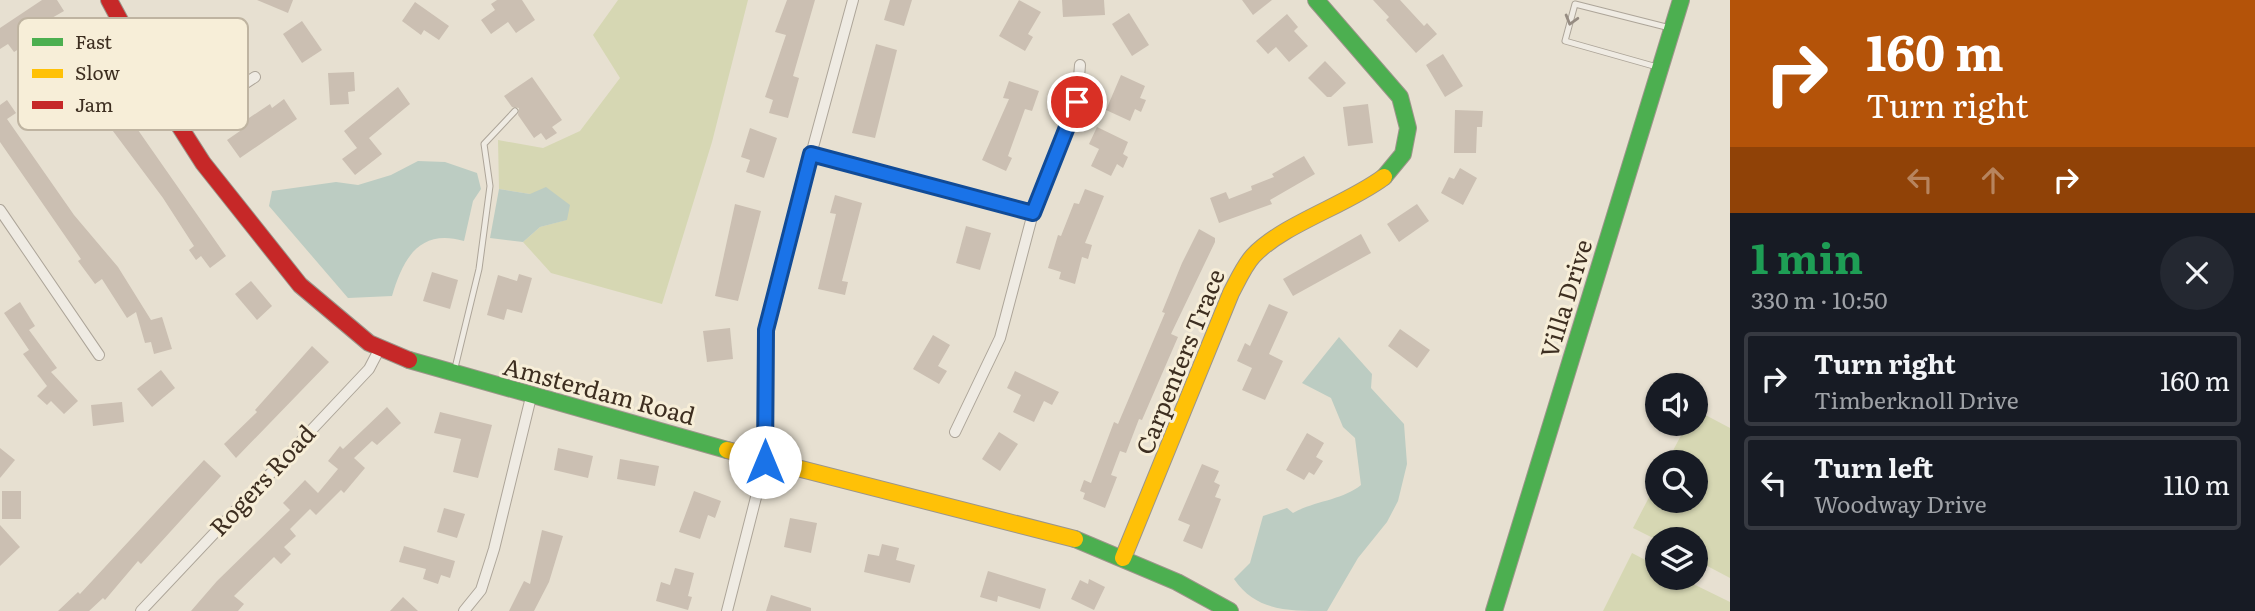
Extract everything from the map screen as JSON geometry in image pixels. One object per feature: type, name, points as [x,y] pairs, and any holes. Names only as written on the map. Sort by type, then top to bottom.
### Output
[{"type":"main road","name":"Amsterdam Road","points":[[109,0],[119,18]]},
{"type":"main road","name":"Carpenters Trace","points":[[1123,558],[1231,293],[1248,261],[1265,246],[1385,178],[1402,160],[1408,143],[1408,114],[1400,97],[1316,0]]},
{"type":"main road","name":"Villa Drive","points":[[1494,611],[1681,0]]},
{"type":"main road","name":"Amsterdam Road","points":[[181,130],[261,240],[300,285],[338,320],[380,348],[453,375],[765,462],[1032,525],[1123,558],[1230,611]]},
{"type":"street","points":[[727,611],[765,462],[766,330],[853,0]]},
{"type":"street","points":[[955,432],[1000,338],[1033,213],[1077,102],[1080,65]]},
{"type":"street","points":[[248,82],[255,77]]},
{"type":"street","points":[[811,154],[1033,213]]},
{"type":"street","points":[[0,209],[99,355]]},
{"type":"street","name":"Rogers Road","points":[[141,611],[369,369],[380,348]]},
{"type":"street","points":[[464,611],[481,590],[491,559],[531,397]]},
{"type":"lane","points":[[1661,68],[1565,41],[1576,4],[1673,29]]},
{"type":"lane","points":[[453,375],[479,269],[490,186],[484,144],[515,111]]},
{"type":"green space","points":[[618,0],[748,0],[712,142],[662,304],[551,273],[523,242],[540,227],[566,220],[530,194],[499,189],[498,140],[543,148],[580,131],[620,78],[593,35]]},
{"type":"green space","points":[[1708,416],[1730,428],[1730,578],[1708,566],[1708,527],[1645,527],[1645,534],[1633,528],[1645,505],[1645,513],[1708,513],[1708,450],[1673,450],[1681,436],[1708,436]]},
{"type":"green space","points":[[1632,553],[1645,560],[1645,590],[1706,590],[1730,602],[1730,611],[1603,611]]},
{"type":"shaded area","points":[[418,161],[445,162],[477,173],[481,189],[473,201],[464,241],[448,238],[424,243],[408,259],[392,296],[348,298],[269,206],[272,191],[336,182],[358,185],[391,175]]},
{"type":"shaded area","points":[[546,187],[570,205],[567,220],[540,227],[523,242],[490,238],[499,189],[530,194]]},
{"type":"shaded area","points":[[1339,337],[1372,374],[1371,388],[1404,424],[1407,464],[1398,501],[1387,522],[1358,558],[1327,611],[1274,607],[1252,598],[1234,579],[1250,563],[1263,516],[1287,508],[1293,513],[1346,494],[1361,485],[1355,438],[1343,427],[1331,398],[1302,383]]},
{"type":"building","points":[[42,0],[57,0],[64,11],[52,18],[18,18],[18,50],[14,52],[8,44],[0,49],[0,28]]},
{"type":"building","points":[[257,0],[293,0],[288,13]]},
{"type":"building","points":[[497,0],[522,0],[535,20],[516,33],[508,22],[491,34],[481,20],[495,10],[491,4]]},
{"type":"building","points":[[787,0],[815,0],[793,76],[799,78],[788,118],[769,113],[773,100],[765,97],[786,35],[775,32]]},
{"type":"building","points":[[890,0],[912,0],[904,26],[884,20]]},
{"type":"building","points":[[1019,0],[1041,12],[1028,34],[1033,37],[1025,51],[999,36]]},
{"type":"building","points":[[1062,0],[1104,0],[1105,15],[1063,17]]},
{"type":"building","points":[[1242,0],[1272,0],[1253,15]]},
{"type":"building","points":[[1373,0],[1400,0],[1424,26],[1427,23],[1437,34],[1416,53],[1386,20],[1389,17]]},
{"type":"building","points":[[415,2],[449,26],[439,40],[424,30],[421,35],[402,21]]},
{"type":"building","points":[[1129,13],[1149,45],[1132,56],[1112,24]]},
{"type":"building","points":[[1287,14],[1298,27],[1294,31],[1308,46],[1289,62],[1276,47],[1268,54],[1256,41]]},
{"type":"building","points":[[302,21],[322,50],[302,63],[283,34]]},
{"type":"building","points":[[876,44],[897,50],[875,138],[852,133]]},
{"type":"building","points":[[1443,54],[1463,86],[1445,97],[1426,65]]},
{"type":"building","points":[[1325,61],[1346,83],[1331,97],[1327,97],[1308,78]]},
{"type":"building","points":[[354,72],[355,91],[348,92],[349,104],[330,105],[328,73]]},
{"type":"building","points":[[1121,75],[1145,86],[1140,98],[1146,100],[1141,112],[1135,109],[1130,121],[1106,110]]},
{"type":"building","points":[[532,77],[562,120],[552,127],[557,133],[546,140],[541,133],[534,138],[518,115],[519,108],[512,107],[504,96]]},
{"type":"building","points":[[1009,81],[1039,91],[1032,111],[1025,109],[1008,156],[1012,158],[1006,171],[982,160],[1009,99],[1003,98]]},
{"type":"building","points":[[398,87],[410,104],[369,138],[382,154],[355,175],[342,159],[357,148],[344,131]]},
{"type":"building","points":[[284,99],[297,119],[240,158],[227,140],[239,130],[248,130],[248,119],[270,104],[272,108]]},
{"type":"building","points":[[7,100],[16,113],[7,119],[74,215],[118,267],[151,320],[162,317],[172,349],[154,354],[151,342],[145,343],[136,312],[127,318],[102,279],[95,284],[78,261],[81,259],[0,142],[0,105]]},
{"type":"building","points":[[1368,104],[1373,143],[1348,146],[1343,107]]},
{"type":"building","points":[[1455,110],[1483,111],[1482,127],[1477,127],[1476,153],[1454,153]]},
{"type":"building","points":[[1097,127],[1128,142],[1123,154],[1128,157],[1123,168],[1117,164],[1111,176],[1091,166],[1099,149],[1089,144]]},
{"type":"building","points":[[750,128],[777,138],[764,178],[746,172],[750,160],[741,157]]},
{"type":"building","points":[[112,130],[138,130],[226,256],[210,268],[201,256],[196,260],[189,250],[194,246],[163,198]]},
{"type":"building","points":[[1304,156],[1315,174],[1270,200],[1272,204],[1219,223],[1210,198],[1226,192],[1229,199],[1252,190],[1251,186],[1274,177],[1272,174]]},
{"type":"building","points":[[1460,168],[1477,178],[1463,205],[1441,193],[1449,177],[1454,179]]},
{"type":"building","points":[[1085,189],[1104,196],[1085,243],[1092,245],[1088,259],[1082,257],[1075,284],[1059,279],[1061,272],[1048,268],[1058,235],[1061,236],[1074,203],[1079,204]]},
{"type":"building","points":[[835,195],[862,203],[842,281],[848,282],[845,295],[818,289],[836,214],[830,213]]},
{"type":"building","points":[[735,204],[761,211],[738,301],[715,296]]},
{"type":"building","points":[[1417,204],[1429,221],[1399,242],[1387,224]]},
{"type":"building","points":[[966,226],[991,233],[980,270],[956,263]]},
{"type":"building","points":[[1199,229],[1215,238],[1215,242],[1171,334],[1178,337],[1142,420],[1139,419],[1126,453],[1120,451],[1111,475],[1117,477],[1105,508],[1083,499],[1085,493],[1080,491],[1084,480],[1091,483],[1114,422],[1118,424],[1165,313],[1162,312],[1182,263]]},
{"type":"building","points":[[1361,234],[1371,253],[1293,296],[1283,279]]},
{"type":"building","points":[[432,272],[458,280],[450,309],[423,301]]},
{"type":"building","points":[[519,274],[532,278],[522,313],[507,309],[504,320],[487,315],[498,275],[517,281]]},
{"type":"building","points":[[251,281],[272,306],[257,320],[235,294]]},
{"type":"building","points":[[20,302],[35,326],[29,330],[57,368],[51,372],[78,401],[64,414],[51,401],[47,405],[37,396],[47,386],[23,354],[29,350],[4,313]]},
{"type":"building","points":[[1269,304],[1288,312],[1269,354],[1283,361],[1265,400],[1242,390],[1252,368],[1237,361],[1245,343],[1250,346]]},
{"type":"building","points":[[730,328],[733,359],[707,362],[703,331]]},
{"type":"building","points":[[1400,329],[1430,350],[1417,368],[1388,346]]},
{"type":"building","points":[[933,335],[950,345],[938,366],[947,371],[939,384],[913,369]]},
{"type":"building","points":[[312,346],[329,362],[236,458],[224,444],[257,412],[255,410]]},
{"type":"building","points":[[161,370],[175,388],[152,407],[137,389]]},
{"type":"building","points":[[1015,371],[1059,392],[1052,405],[1044,401],[1034,422],[1013,412],[1021,395],[1007,388]]},
{"type":"building","points":[[122,402],[124,422],[93,426],[91,405]]},
{"type":"building","points":[[387,407],[401,423],[377,445],[372,441],[354,458],[365,468],[344,493],[341,490],[316,515],[310,509],[290,529],[296,536],[284,547],[291,554],[281,564],[274,557],[234,596],[244,604],[238,611],[191,611],[217,581],[290,510],[283,503],[305,480],[318,493],[338,469],[328,461],[340,446],[343,449]]},
{"type":"building","points":[[440,412],[492,425],[478,478],[453,472],[461,439],[434,433]]},
{"type":"building","points":[[999,432],[1018,444],[1000,471],[982,459]]},
{"type":"building","points":[[1307,433],[1324,443],[1316,457],[1323,461],[1314,475],[1309,472],[1304,480],[1286,470]]},
{"type":"building","points":[[0,448],[15,460],[0,478]]},
{"type":"building","points":[[558,448],[593,456],[588,478],[554,470]]},
{"type":"building","points":[[620,459],[659,466],[655,486],[617,479]]},
{"type":"building","points":[[204,460],[221,476],[141,564],[138,561],[105,600],[103,598],[89,611],[58,611],[78,592],[80,594]]},
{"type":"building","points":[[1202,464],[1219,471],[1214,482],[1220,485],[1215,497],[1221,499],[1202,549],[1183,541],[1190,525],[1178,520]]},
{"type":"building","points":[[2,491],[21,491],[21,519],[2,519]]},
{"type":"building","points":[[694,491],[721,501],[715,518],[708,515],[700,539],[679,532]]},
{"type":"building","points":[[444,508],[465,514],[457,538],[437,532]]},
{"type":"building","points":[[790,518],[817,523],[811,553],[784,547]]},
{"type":"building","points":[[0,525],[20,547],[0,566]]},
{"type":"building","points":[[542,530],[563,536],[549,582],[534,611],[509,611],[524,581],[530,584]]},
{"type":"building","points":[[882,544],[899,548],[896,560],[915,565],[910,583],[864,572],[868,554],[879,556]]},
{"type":"building","points":[[404,546],[455,561],[450,578],[441,575],[438,584],[423,579],[426,569],[399,562]]},
{"type":"building","points":[[675,568],[694,573],[688,596],[692,597],[688,610],[656,601],[661,582],[670,585]]},
{"type":"building","points":[[988,571],[1046,589],[1040,609],[998,596],[997,602],[980,597]]},
{"type":"building","points":[[1089,579],[1105,587],[1094,610],[1071,599],[1080,580],[1088,584]]},
{"type":"building","points":[[771,595],[811,608],[811,611],[766,611]]},
{"type":"building","points":[[403,597],[418,611],[390,611]]},
{"type":"traffic: fast","points":[[1316,0],[1400,97],[1408,128],[1403,154],[1384,177]]},
{"type":"traffic: fast","points":[[1494,611],[1681,0]]},
{"type":"traffic: fast","points":[[409,360],[727,450]]},
{"type":"traffic: fast","points":[[1075,539],[1177,582],[1230,611]]},
{"type":"traffic: slow","points":[[1123,558],[1231,293],[1247,264],[1281,234],[1384,177]]},
{"type":"traffic: slow","points":[[727,450],[1075,539]]},
{"type":"traffic: jam","points":[[109,0],[119,18]]},
{"type":"traffic: jam","points":[[182,130],[203,163],[300,285],[369,343],[409,360]]},
{"type":"route","points":[[765,462],[766,330],[772,298],[811,154],[1033,213],[1077,102]]}]
